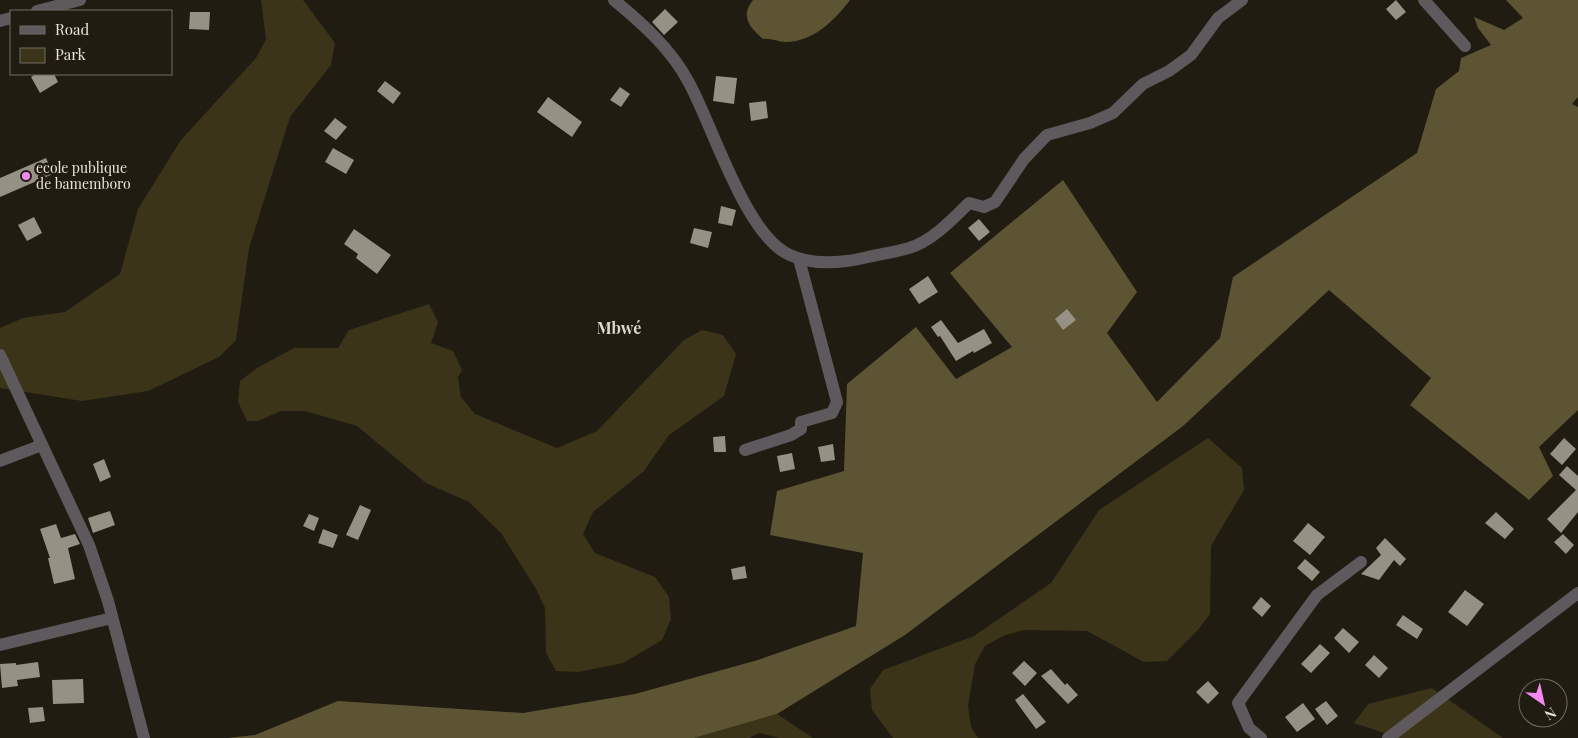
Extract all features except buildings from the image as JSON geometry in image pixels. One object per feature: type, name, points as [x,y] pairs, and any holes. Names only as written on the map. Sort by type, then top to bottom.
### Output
[{"type":"street","points":[[41,10],[80,0]]},
{"type":"street","points":[[614,0],[663,46],[678,64],[698,100],[716,147],[759,226],[771,242],[788,255],[799,259],[829,262],[850,261],[911,247],[948,225],[968,203],[984,207],[995,202],[1024,159],[1047,135],[1090,123],[1113,113],[1142,84],[1169,71],[1191,55],[1218,18],[1242,0]]},
{"type":"street","points":[[1424,0],[1465,46]]},
{"type":"street","points":[[745,450],[790,435],[801,429],[801,422],[832,413],[837,402],[799,259]]},
{"type":"street","points":[[0,355],[89,545],[112,618],[144,738]]},
{"type":"street","points":[[0,461],[42,445]]},
{"type":"street","points":[[1261,738],[1250,728],[1238,703],[1317,595],[1361,562]]},
{"type":"street","points":[[1388,738],[1578,593]]},
{"type":"street","points":[[0,645],[112,618]]},
{"type":"green space","points":[[261,0],[303,0],[335,43],[331,65],[290,117],[249,248],[236,340],[219,357],[148,391],[82,401],[0,388],[0,328],[23,318],[65,312],[120,274],[138,209],[181,140],[256,58],[266,39]]},
{"type":"green space","points":[[429,304],[438,322],[431,343],[453,351],[462,370],[458,377],[461,397],[475,414],[557,448],[597,431],[684,340],[702,330],[723,335],[736,354],[724,396],[669,435],[644,471],[593,512],[583,534],[595,553],[655,577],[669,597],[671,619],[662,640],[623,663],[578,672],[556,671],[546,653],[545,608],[536,589],[501,533],[469,502],[426,483],[357,426],[305,411],[281,411],[258,421],[247,421],[238,402],[240,381],[257,368],[294,348],[338,348],[349,330]]},
{"type":"green space","points":[[1208,438],[1242,468],[1244,490],[1211,546],[1210,614],[1197,631],[1167,661],[1144,662],[1087,631],[1023,630],[1003,636],[985,646],[975,664],[968,706],[971,727],[978,738],[893,738],[872,710],[870,689],[883,670],[974,636],[1051,583],[1099,510]]},
{"type":"green space","points":[[1432,688],[1503,738],[1399,738],[1354,723],[1368,704]]},
{"type":"green space","points":[[777,714],[813,738],[780,738],[759,733],[749,738],[694,738]]},
{"type":"shaded area","points":[[753,0],[850,0],[830,22],[814,34],[796,41],[786,42],[763,39],[750,26],[747,11]]},
{"type":"shaded area","points":[[1506,0],[1578,0],[1578,97],[1572,104],[1578,107],[1578,410],[1539,447],[1553,476],[1529,500],[1410,405],[1431,378],[1329,290],[1183,426],[905,635],[777,714],[694,738],[227,738],[255,735],[338,701],[523,713],[635,694],[758,660],[856,626],[863,553],[770,535],[777,491],[844,471],[847,384],[916,327],[956,379],[1012,347],[950,273],[1063,180],[1137,292],[1107,333],[1157,402],[1220,338],[1233,277],[1417,153],[1436,89],[1459,71],[1461,58],[1491,45],[1478,28],[1474,17],[1504,30],[1523,18]]},
{"type":"place","name":"ecole publique de bamemboro","points":[[26,176]]},
{"type":"district","name":"Mbwé","points":[[619,328]]}]
